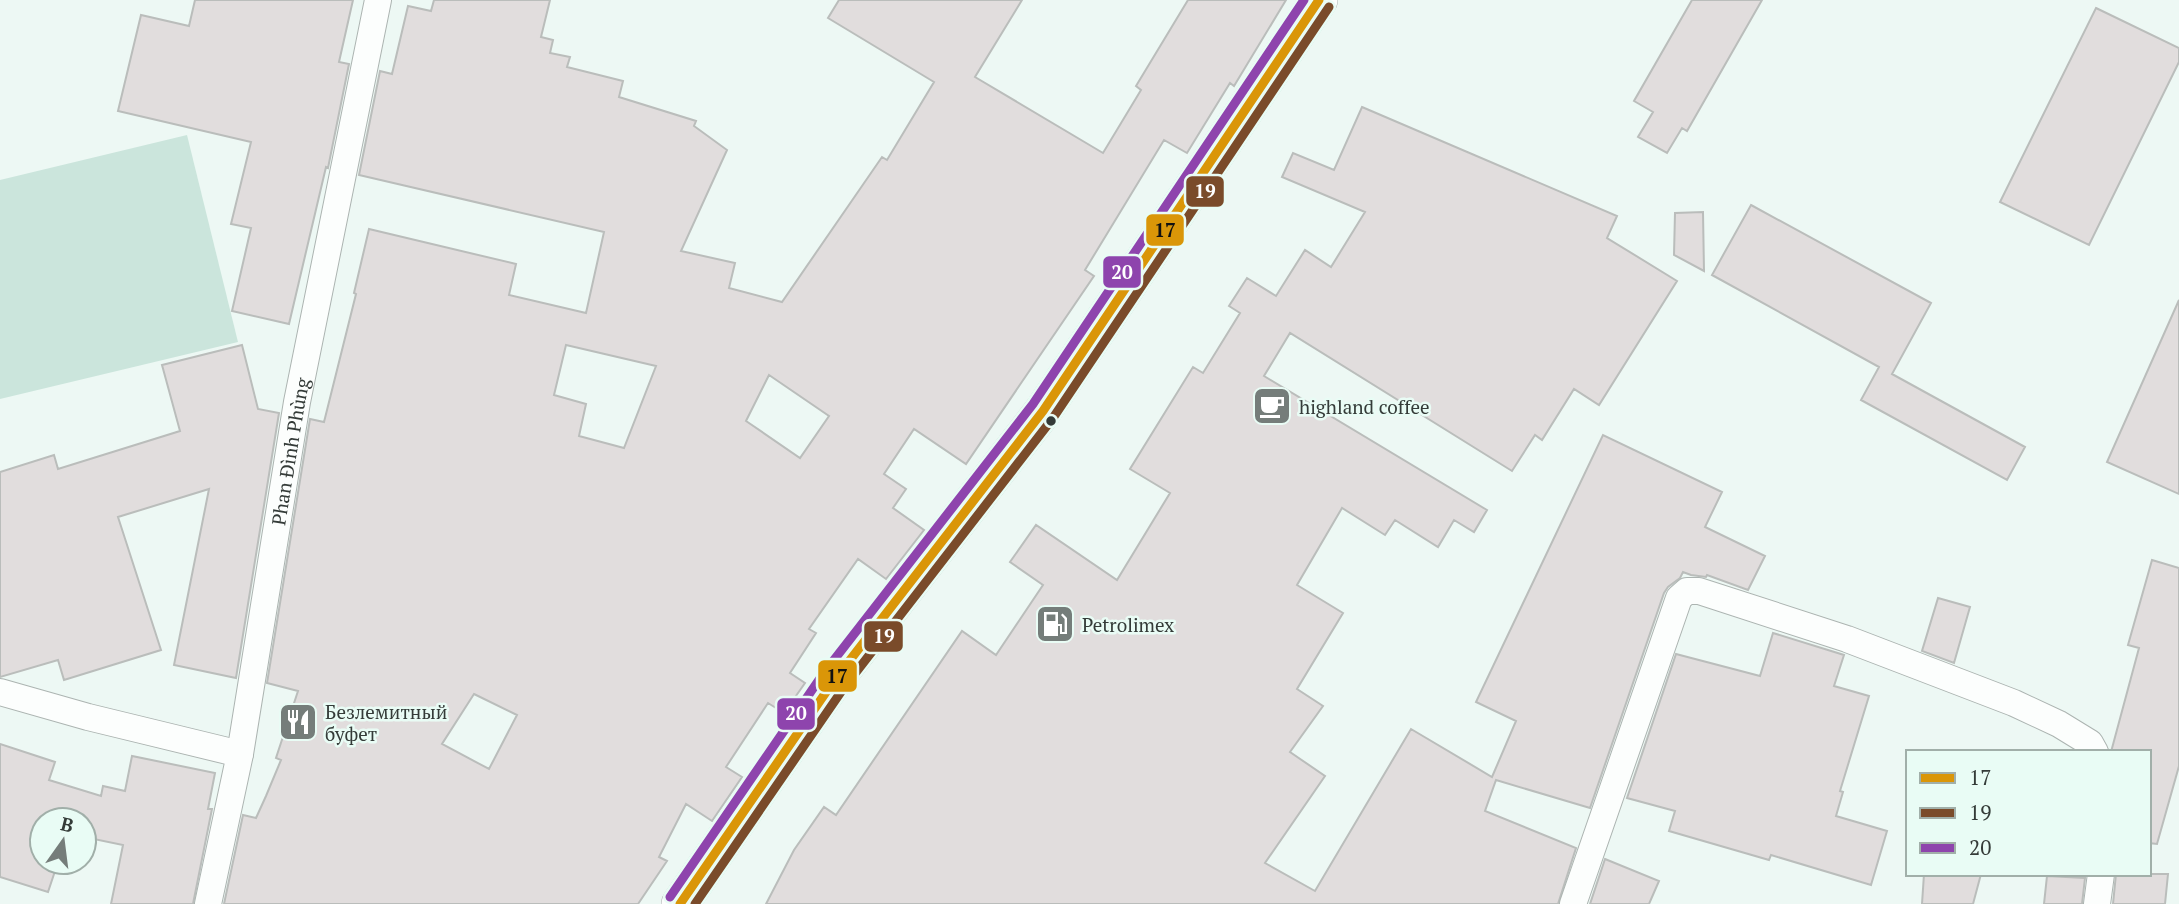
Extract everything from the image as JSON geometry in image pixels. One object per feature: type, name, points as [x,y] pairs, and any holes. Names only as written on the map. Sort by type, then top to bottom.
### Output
[{"type":"main road","points":[[680,904],[833,682],[1043,411],[1318,0]]},
{"type":"street","name":"Phan Đình Phùng","points":[[208,904],[240,754],[298,402],[378,0]]},
{"type":"street","points":[[1573,904],[1679,598],[1687,591],[1699,591],[1847,639],[2014,703],[2059,724],[2090,743],[2094,750]]},
{"type":"street","points":[[0,692],[88,717],[240,754]]},
{"type":"street","points":[[2097,904],[2101,876]]},
{"type":"green space","points":[[187,135],[238,342],[0,399],[0,180]]},
{"type":"building","points":[[195,0],[353,0],[339,62],[349,64],[328,168],[326,167],[289,324],[232,311],[251,228],[231,224],[251,142],[118,111],[141,15],[189,26]]},
{"type":"building","points":[[434,0],[550,0],[541,37],[553,40],[550,53],[570,57],[567,67],[623,81],[619,97],[696,121],[694,126],[727,150],[681,251],[735,263],[729,288],[782,302],[882,157],[887,160],[934,82],[828,18],[839,0],[1022,0],[975,77],[1103,153],[1141,90],[1136,86],[1188,0],[1286,0],[1234,86],[1230,83],[1187,153],[1164,140],[1085,270],[1094,276],[966,464],[914,429],[884,474],[906,489],[893,508],[924,530],[886,579],[858,559],[809,629],[816,633],[790,673],[805,683],[784,713],[768,703],[726,767],[742,777],[712,821],[686,804],[659,857],[667,861],[638,904],[224,904],[243,815],[256,818],[266,796],[281,760],[276,758],[298,691],[267,683],[310,419],[324,422],[369,229],[516,264],[509,295],[586,313],[604,232],[359,175],[380,71],[392,74],[408,6],[431,11]],"holes":[[[566,345],[656,366],[624,448],[579,436],[586,404],[554,395]],[[769,375],[829,416],[800,458],[746,421]],[[474,694],[517,715],[489,769],[442,744]]]},
{"type":"building","points":[[1692,0],[1762,0],[1687,131],[1682,128],[1667,153],[1638,137],[1653,112],[1634,101]]},
{"type":"building","points":[[2096,8],[2179,48],[2179,62],[2089,245],[2000,202]]},
{"type":"building","points":[[1362,107],[1617,216],[1607,238],[1677,281],[1599,405],[1574,389],[1542,440],[1535,435],[1512,471],[1290,333],[1264,376],[1487,510],[1474,532],[1454,520],[1438,547],[1395,520],[1385,535],[1342,508],[1297,585],[1343,613],[1297,689],[1323,706],[1290,752],[1325,776],[1265,863],[1315,891],[1411,729],[1492,777],[1516,721],[1476,702],[1603,435],[1722,492],[1705,527],[1765,556],[1748,590],[1707,575],[1706,577],[1683,572],[1680,578],[1668,587],[1590,808],[1496,780],[1485,811],[1576,848],[1558,904],[766,904],[794,850],[824,807],[836,815],[962,631],[996,655],[1043,585],[1010,562],[1036,525],[1117,580],[1170,493],[1130,469],[1193,367],[1203,373],[1240,313],[1229,306],[1247,278],[1276,296],[1305,250],[1331,267],[1365,212],[1282,177],[1293,153],[1334,170]]},
{"type":"building","points":[[1751,205],[1931,303],[1892,374],[2025,447],[2007,480],[1861,400],[1879,367],[1712,275]]},
{"type":"building","points":[[1703,212],[1704,271],[1674,255],[1675,213]]},
{"type":"building","points":[[2179,300],[2179,494],[2107,462]]},
{"type":"building","points":[[242,345],[258,409],[279,413],[236,678],[174,665],[209,489],[118,517],[161,650],[64,680],[58,660],[0,677],[0,472],[54,455],[58,469],[180,431],[162,365]]},
{"type":"building","points":[[2152,560],[2179,568],[2179,766],[2157,844],[2151,843],[2151,750],[2112,750],[2139,648],[2128,645]]},
{"type":"building","points":[[1938,598],[1970,607],[1954,663],[1922,651]]},
{"type":"building","points":[[1773,633],[1844,655],[1834,686],[1869,696],[1840,791],[1843,792],[1836,816],[1887,831],[1871,885],[1771,855],[1769,860],[1669,831],[1675,811],[1627,798],[1676,654],[1760,676]]},
{"type":"building","points":[[0,744],[55,762],[49,780],[101,796],[103,786],[125,791],[132,756],[215,773],[208,809],[212,809],[193,904],[111,904],[123,845],[98,840],[98,806],[28,806],[28,876],[53,876],[48,892],[0,877]]},
{"type":"building","points":[[1605,859],[1659,881],[1649,904],[1590,904]]},
{"type":"building","points":[[2168,874],[2165,904],[2113,904],[2116,876]]},
{"type":"building","points":[[1924,876],[1980,876],[1973,904],[1922,904]]},
{"type":"building","points":[[2047,876],[2085,878],[2082,904],[2044,904]]},
{"type":"transit line","name":"20","points":[[670,897],[823,674],[1033,404],[1304,0]]},
{"type":"transit line","name":"17","points":[[680,904],[833,682],[1043,411],[1319,0]]},
{"type":"transit line","name":"19","points":[[695,904],[843,689],[1053,418],[1329,7]]},
{"type":"place","name":"highland coffee","points":[[1272,406]]},
{"type":"place","name":"Petrolimex","points":[[1055,624]]},
{"type":"place","name":"Безлемитный буфет","points":[[298,722]]}]
